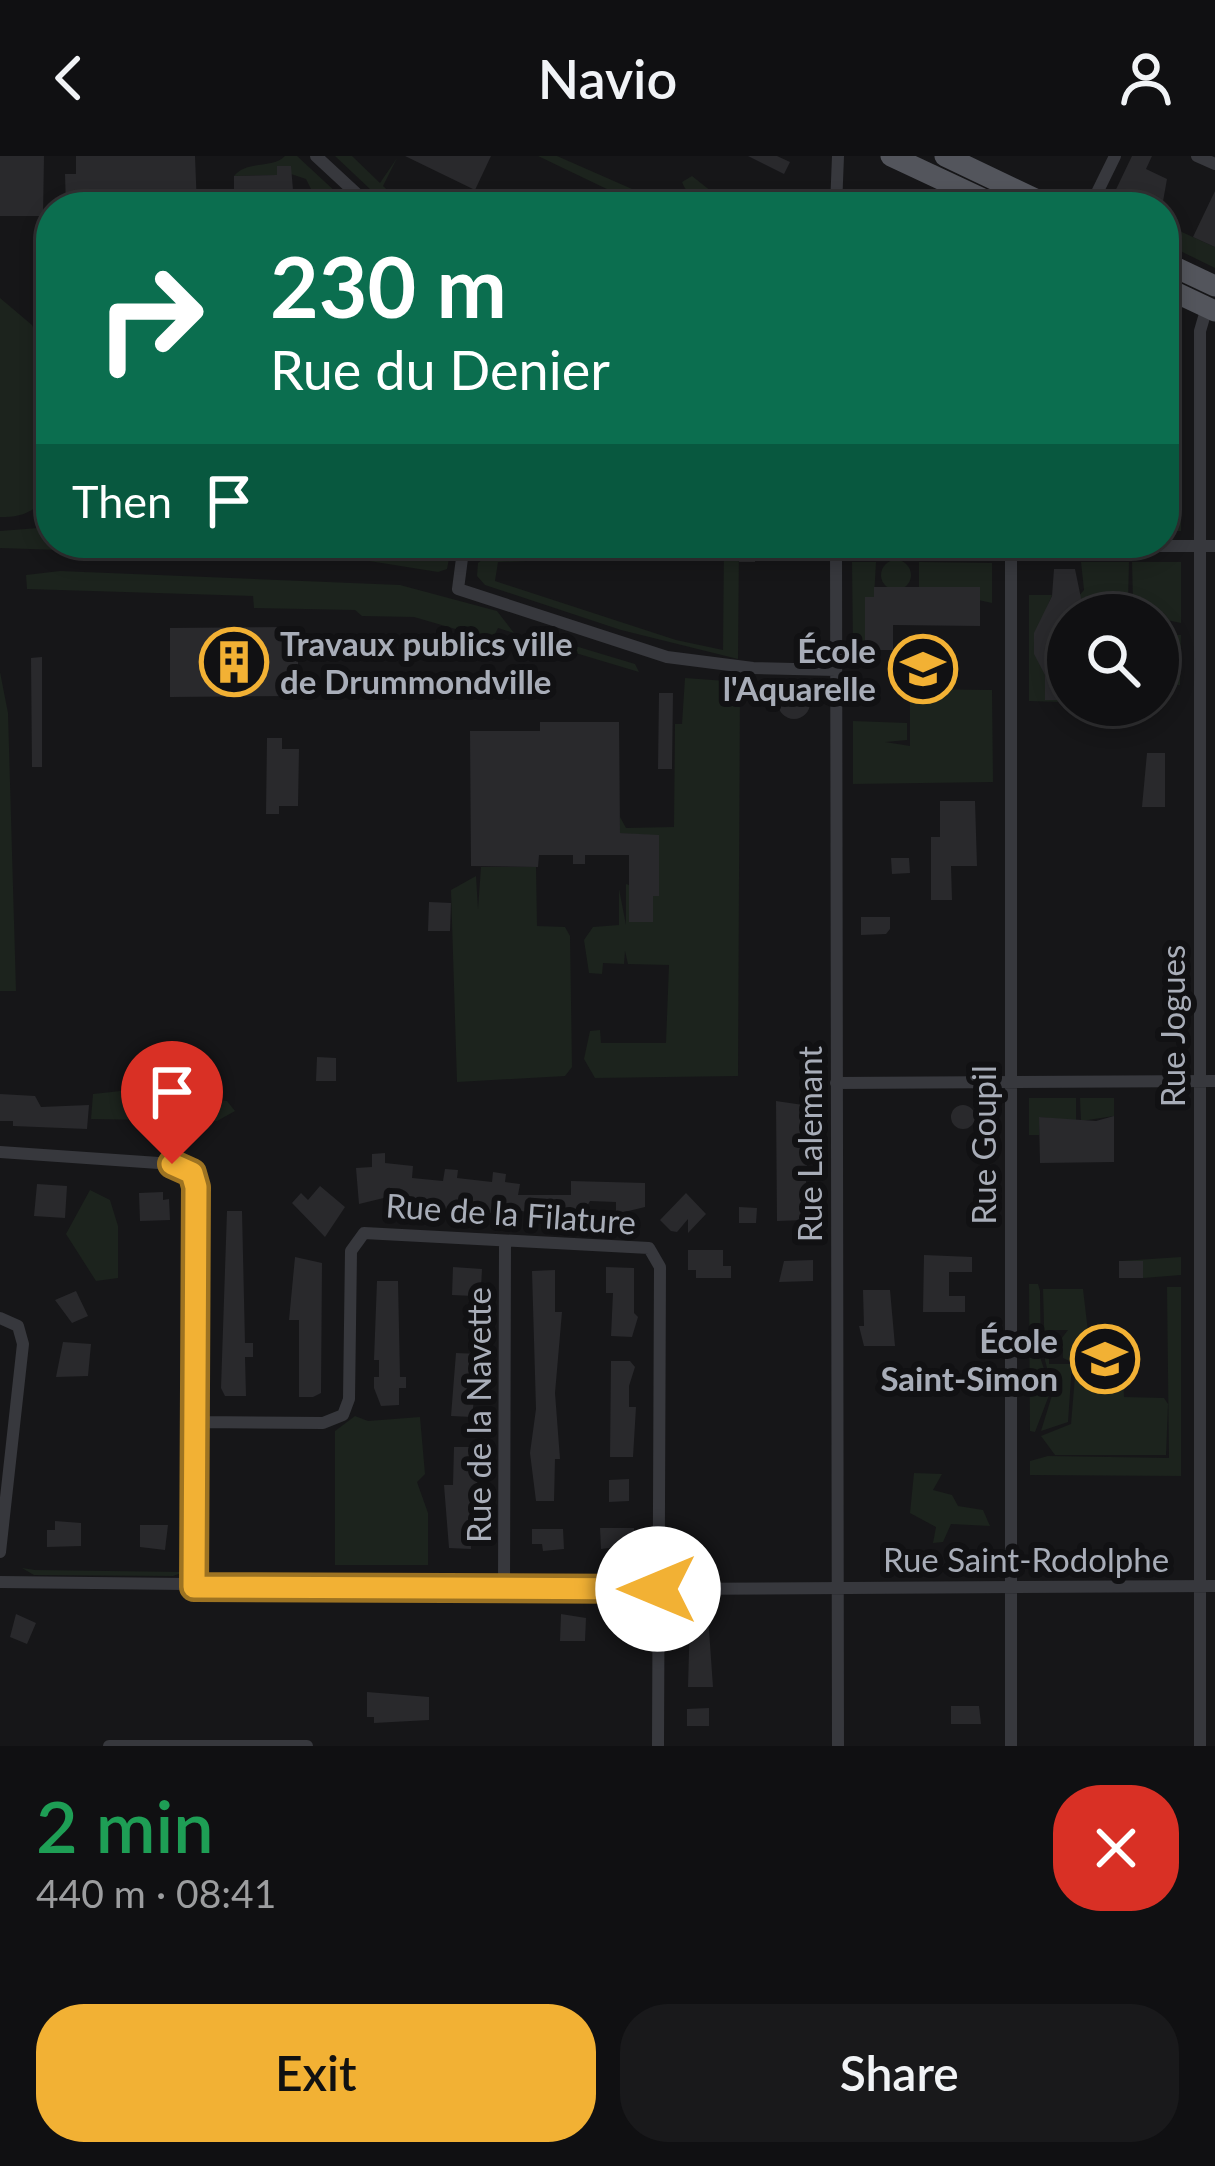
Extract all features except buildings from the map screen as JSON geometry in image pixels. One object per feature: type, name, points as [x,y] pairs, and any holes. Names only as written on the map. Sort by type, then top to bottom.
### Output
[{"type":"main road","points":[[891,156],[968,192]]},
{"type":"main road","points":[[945,156],[1021,192]]},
{"type":"main road","points":[[1179,274],[1212,301]]},
{"type":"main road","points":[[1179,291],[1212,301]]},
{"type":"street","points":[[316,156],[354,192]]},
{"type":"street","points":[[837,192],[838,156]]},
{"type":"street","points":[[1097,192],[1114,156]]},
{"type":"street","points":[[1197,156],[1215,164]]},
{"type":"street","name":"Rue Jogues","points":[[1199,1746],[1200,336],[1212,301]]},
{"type":"street","points":[[1179,546],[1215,546]]},
{"type":"street","points":[[462,558],[458,589],[667,657],[753,668],[836,670]]},
{"type":"street","name":"Rue Lalemant","points":[[836,558],[838,1746]]},
{"type":"street","name":"Rue Goupil","points":[[1011,558],[1011,1746]]},
{"type":"street","points":[[836,1083],[1215,1081]]},
{"type":"street","points":[[0,1152],[172,1164],[192,1173],[194,1587]]},
{"type":"street","name":"Rue de la Filature","points":[[196,1422],[323,1424],[344,1415],[350,1399],[351,1251],[364,1233],[505,1243],[638,1244],[654,1251],[659,1262],[658,1746]]},
{"type":"street","name":"Rue de la Navette","points":[[504,1588],[505,1243]]},
{"type":"street","points":[[0,1318],[18,1326],[23,1344],[0,1552]]},
{"type":"street","name":"Rue Saint-Rodolphe","points":[[0,1582],[658,1589],[1215,1586]]},
{"type":"street","points":[[109,1746],[307,1746]]},
{"type":"shaded area","points":[[297,156],[336,192],[312,192],[306,179],[291,174],[290,166],[278,166],[277,175],[234,176],[245,168]]},
{"type":"shaded area","points":[[335,156],[352,156],[380,183],[397,158],[383,186],[389,192],[373,192]]},
{"type":"shaded area","points":[[538,156],[557,156],[639,192],[613,192]]},
{"type":"shaded area","points":[[692,176],[712,192],[689,192],[682,182]]},
{"type":"shaded area","points":[[1179,231],[1215,247],[1215,268],[1179,250]]},
{"type":"shaded area","points":[[0,298],[36,334],[36,507],[22,515],[0,517]]},
{"type":"shaded area","points":[[1179,469],[1181,469],[1179,531]]},
{"type":"shaded area","points":[[36,528],[36,549],[0,548],[0,531]]},
{"type":"shaded area","points":[[302,558],[449,558],[447,569],[438,572],[363,560]]},
{"type":"shaded area","points":[[484,558],[528,558],[498,562],[495,581],[676,640],[723,650],[724,558],[739,558],[738,659],[621,630],[485,585],[477,576],[478,563]]},
{"type":"shaded area","points":[[896,560],[907,564],[911,575],[907,586],[896,590],[885,586],[881,575],[885,564]]},
{"type":"shaded area","points":[[852,562],[876,562],[874,597],[865,598],[865,648],[853,648]]},
{"type":"shaded area","points":[[919,562],[992,563],[992,603],[919,587]]},
{"type":"shaded area","points":[[1081,562],[1129,562],[1128,594],[1081,594]]},
{"type":"shaded area","points":[[1132,562],[1181,562],[1181,623],[1179,594],[1133,594]]},
{"type":"shaded area","points":[[60,571],[400,585],[497,611],[514,633],[498,628],[493,638],[483,637],[414,617],[362,616],[355,610],[254,608],[253,596],[27,589],[26,575]]},
{"type":"shaded area","points":[[1029,595],[1047,595],[1040,647],[1047,671],[1047,702],[1029,701]]},
{"type":"shaded area","points":[[542,636],[635,664],[639,672],[532,640]]},
{"type":"shaded area","points":[[0,672],[8,713],[16,991],[0,991]]},
{"type":"shaded area","points":[[685,678],[740,682],[738,1076],[595,1078],[584,1059],[590,1031],[600,1030],[601,1043],[666,1043],[669,965],[628,964],[625,951],[624,964],[603,963],[602,974],[589,973],[584,940],[593,927],[619,925],[619,889],[626,925],[626,884],[659,896],[659,836],[620,833],[620,817],[626,828],[674,827],[675,724],[682,724]]},
{"type":"shaded area","points":[[910,689],[992,690],[993,782],[853,784],[853,721],[907,723],[907,740],[885,742],[910,746]]},
{"type":"shaded area","points":[[481,867],[536,867],[537,926],[565,927],[570,936],[572,1067],[565,1076],[457,1082],[451,890],[476,876],[478,909]]},
{"type":"shaded area","points":[[130,1090],[227,1101],[235,1111],[217,1121],[91,1119],[93,1094]]},
{"type":"shaded area","points":[[1029,1098],[1076,1098],[1076,1121],[1040,1117],[1039,1135],[1029,1135]]},
{"type":"shaded area","points":[[1080,1098],[1114,1098],[1114,1116],[1081,1121]]},
{"type":"shaded area","points":[[90,1190],[110,1200],[118,1226],[118,1278],[96,1281],[66,1234]]},
{"type":"shaded area","points":[[1181,1257],[1181,1275],[1143,1278],[1143,1261],[1121,1261]]},
{"type":"shaded area","points":[[1029,1284],[1038,1284],[1040,1291],[1041,1360],[1051,1390],[1035,1432],[1030,1431]]},
{"type":"shaded area","points":[[1167,1287],[1181,1287],[1181,1476],[1030,1475],[1030,1461],[1048,1456],[1169,1458]]},
{"type":"shaded area","points":[[1043,1289],[1083,1289],[1089,1340],[1121,1339],[1124,1397],[1164,1398],[1168,1404],[1166,1455],[1055,1455],[1041,1436],[1071,1424],[1076,1364],[1063,1358],[1063,1344],[1058,1343],[1068,1330],[1049,1330],[1049,1364],[1072,1364],[1068,1422],[1041,1431],[1053,1392],[1045,1360]]},
{"type":"shaded area","points":[[355,1416],[368,1421],[420,1417],[425,1474],[417,1482],[428,1513],[428,1565],[335,1565],[335,1431]]},
{"type":"shaded area","points":[[914,1473],[942,1474],[933,1490],[952,1495],[958,1506],[983,1510],[990,1526],[951,1524],[943,1542],[933,1543],[936,1527],[910,1513]]},
{"type":"shaded area","points":[[22,1568],[184,1572],[173,1576],[34,1575]]},
{"type":"place","name":"Travaux publics ville de Drummondville","points":[[234,662]]},
{"type":"place","name":"École l'Aquarelle","points":[[923,669]]},
{"type":"place","name":"École Saint-Simon","points":[[1105,1359]]},
{"type":"route","points":[[172,1164],[187,1168],[196,1187],[194,1587],[658,1589]]}]
